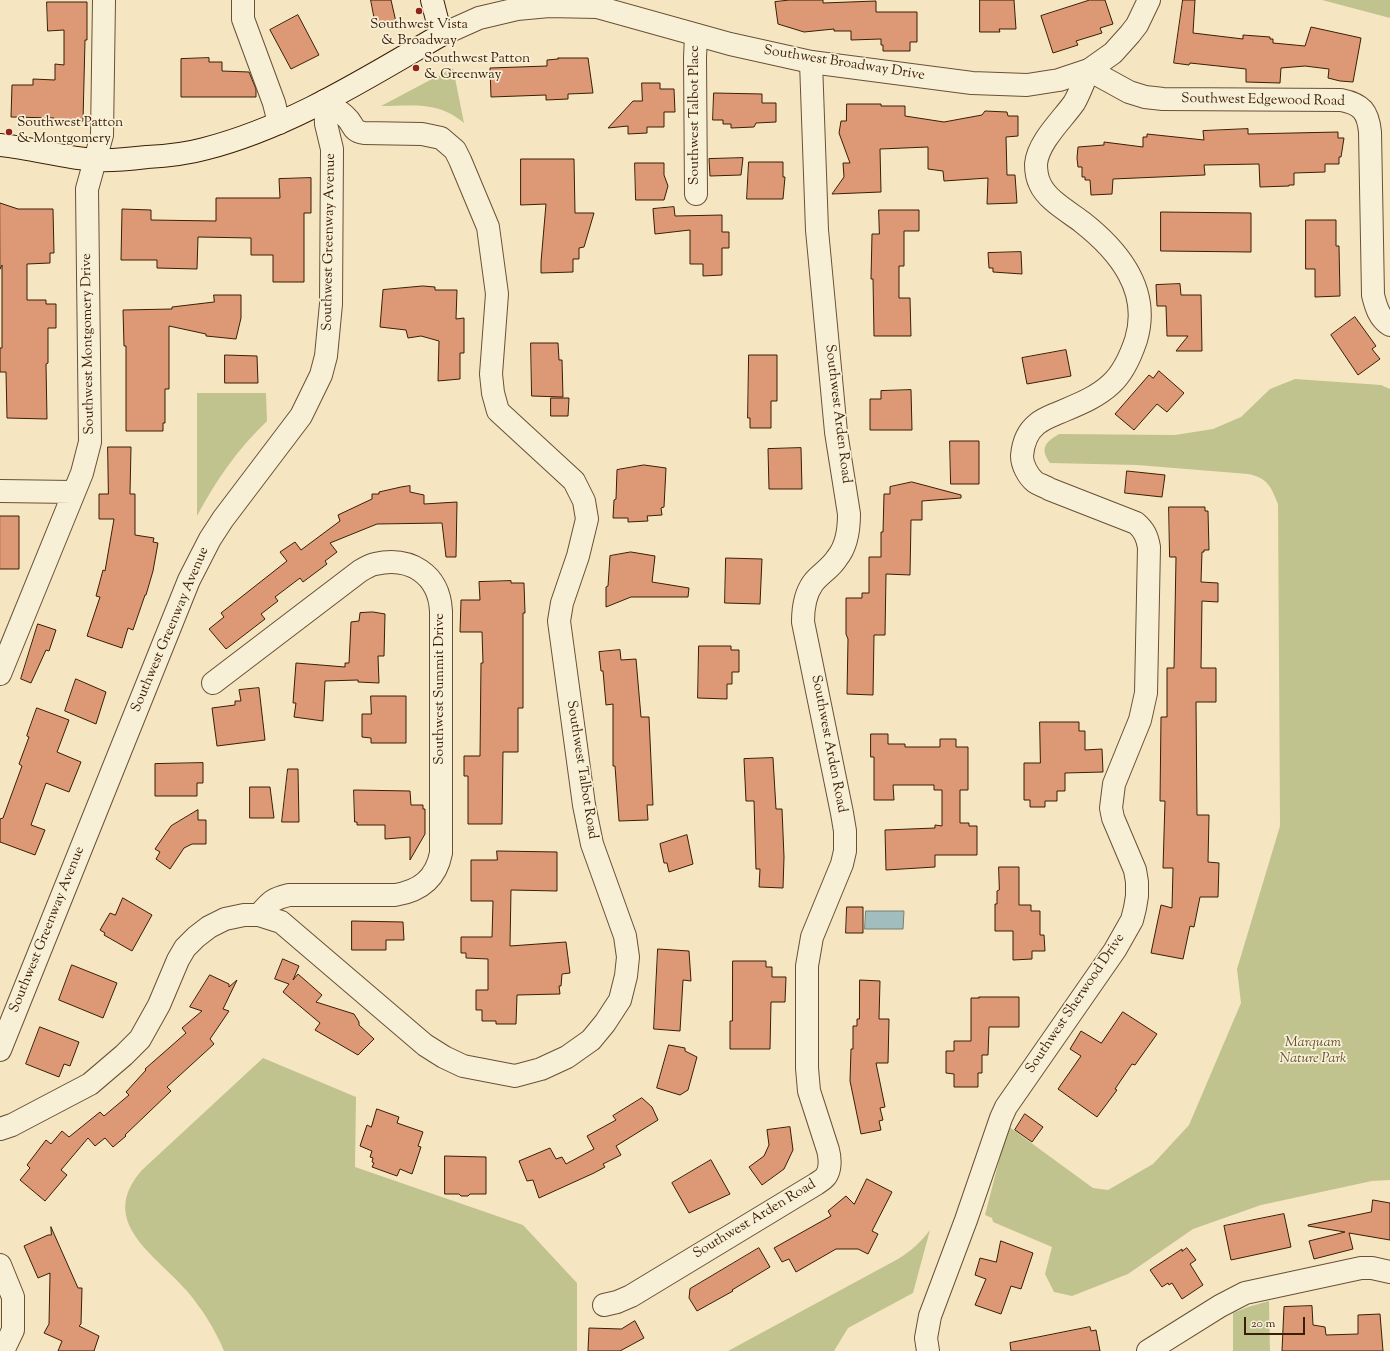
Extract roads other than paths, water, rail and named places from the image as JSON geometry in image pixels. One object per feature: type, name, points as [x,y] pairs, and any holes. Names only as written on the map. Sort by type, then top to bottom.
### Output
[{"type":"street","name":"Southwest Montgomery Drive","points":[[0,674],[82,473],[90,442],[87,189],[102,136],[104,0]]},
{"type":"street","points":[[244,0],[243,20],[274,103],[279,123]]},
{"type":"street","points":[[432,0],[441,35]]},
{"type":"street","name":"Southwest Broadway Drive","points":[[0,144],[95,160],[124,160],[203,149],[250,135],[279,123],[325,101],[441,35],[479,18],[517,9],[549,6],[606,4],[696,35],[771,54],[811,62],[972,83],[1027,85],[1045,83],[1089,70],[1112,53],[1130,34],[1137,25],[1149,0]]},
{"type":"street","name":"Southwest Talbot Place","points":[[696,35],[696,194]]},
{"type":"street","name":"Southwest Arden Road","points":[[604,1305],[617,1302],[631,1296],[816,1184],[826,1176],[829,1167],[830,1158],[828,1150],[809,1091],[807,1068],[807,966],[812,937],[842,864],[846,842],[842,813],[803,622],[803,612],[806,598],[813,583],[838,558],[842,550],[849,526],[849,514],[836,432],[817,230],[811,62]]},
{"type":"street","name":"Southwest Edgewood Road","points":[[1089,70],[1129,92],[1145,97],[1163,99],[1341,100],[1352,102],[1364,111],[1367,117],[1370,132],[1373,295],[1380,316],[1390,325]]},
{"type":"street","name":"Southwest Sherwood Drive","points":[[928,1351],[926,1338],[930,1316],[1006,1107],[1115,950],[1132,920],[1137,896],[1135,870],[1113,818],[1111,808],[1114,784],[1140,720],[1146,693],[1149,547],[1147,538],[1143,529],[1136,523],[1049,489],[1035,482],[1024,467],[1022,459],[1022,448],[1025,439],[1029,432],[1037,424],[1090,399],[1112,384],[1130,355],[1136,340],[1139,324],[1137,293],[1131,275],[1122,261],[1112,248],[1057,204],[1040,185],[1037,177],[1036,164],[1039,153],[1048,137],[1074,102],[1089,70]]},
{"type":"street","name":"Southwest Talbot Road","points":[[0,1129],[12,1125],[90,1084],[124,1055],[140,1039],[159,1005],[178,960],[185,948],[209,927],[225,918],[259,915],[281,922],[425,1045],[444,1057],[463,1066],[516,1076],[541,1069],[567,1057],[591,1040],[620,1000],[626,976],[628,957],[625,936],[592,844],[584,805],[559,621],[562,603],[578,556],[587,519],[584,501],[574,482],[498,411],[493,393],[491,374],[497,294],[488,227],[455,150],[442,138],[434,136],[422,134],[364,134],[358,132],[354,129],[347,117],[325,101]]},
{"type":"street","name":"Southwest Greenway Avenue","points":[[0,1050],[189,580],[210,539],[223,519],[301,416],[321,375],[326,356],[331,304],[332,149],[326,124],[325,101]]},
{"type":"street","points":[[0,491],[73,492]]},
{"type":"street","name":"Southwest Summit Drive","points":[[213,683],[360,570],[374,564],[402,563],[413,567],[427,575],[438,591],[441,611],[441,853],[435,872],[428,880],[407,893],[395,895],[288,895],[276,898],[259,915]]},
{"type":"street","points":[[0,1265],[12,1296],[13,1330],[3,1351]]},
{"type":"street","points":[[1148,1351],[1220,1306],[1245,1294],[1361,1268],[1372,1268],[1390,1272]]},
{"type":"water","points":[[866,911],[904,911],[903,929],[865,929]]},
{"type":"place","name":"Southwest Vista & Broadway","points":[[419,11]]},
{"type":"place","name":"Southwest Patton & Greenway","points":[[416,68]]},
{"type":"place","name":"Southwest Patton & Montgomery","points":[[9,132]]},
{"type":"park label","name":"Marquam Nature Park","points":[[1313,1052]]}]
